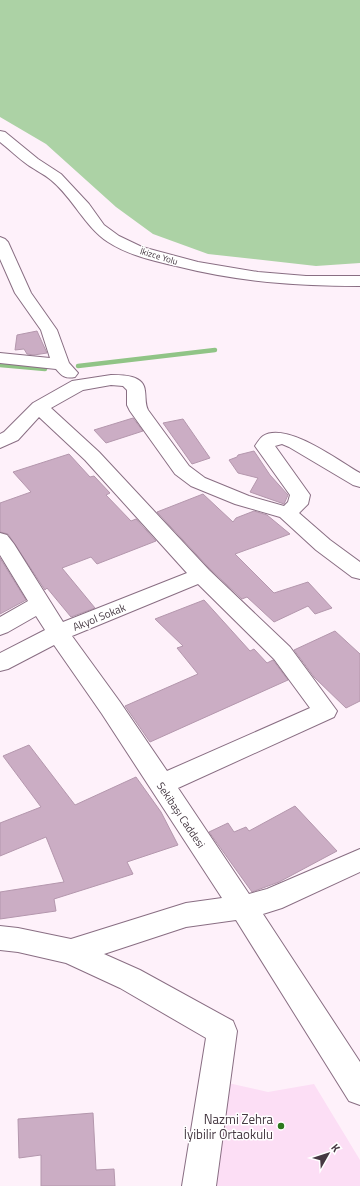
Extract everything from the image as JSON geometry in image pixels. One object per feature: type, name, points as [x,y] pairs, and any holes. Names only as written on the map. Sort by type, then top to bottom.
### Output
[{"type":"street","name":"İkizce Yolu","points":[[0,135],[33,162],[56,177],[84,207],[99,228],[114,239],[136,250],[176,262],[258,277],[306,281],[360,280]]},
{"type":"street","points":[[0,242],[23,293],[49,330],[61,364],[78,385]]},
{"type":"street","points":[[0,358],[61,364]]},
{"type":"street","points":[[0,442],[11,436],[39,407],[78,385],[111,380],[128,381],[136,389],[136,404],[139,411],[182,470],[198,482],[242,500],[287,513],[323,545],[360,572]]},
{"type":"street","points":[[39,407],[92,456],[201,575],[282,653],[325,711],[161,785]]},
{"type":"street","points":[[287,513],[298,504],[300,495],[265,446],[270,440],[284,438],[296,443],[360,480]]},
{"type":"street","name":"Sekibaşı Caddesi","points":[[0,540],[7,549],[58,634],[111,708],[287,974],[360,1090]]},
{"type":"street","name":"Akyol Sokak","points":[[0,663],[58,634],[201,575]]},
{"type":"street","points":[[0,627],[40,604]]},
{"type":"street","points":[[71,952],[186,914],[272,900],[360,860]]},
{"type":"street","points":[[0,938],[18,940],[71,952],[130,979],[222,1031],[199,1186]]},
{"type":"shaded area","name":"Nazmi Zehra İyibilir Ortaokulu","points":[[228,1083],[268,1092],[314,1084],[360,1160],[360,1186],[214,1186]]},
{"type":"green space","points":[[0,0],[360,0],[360,263],[316,266],[208,254],[153,234],[116,207],[46,144],[0,117]]},
{"type":"building","points":[[37,331],[47,353],[34,355],[27,354],[24,349],[15,350],[17,335]]},
{"type":"building","points":[[133,418],[143,431],[106,443],[94,430]]},
{"type":"building","points":[[183,419],[210,458],[192,464],[163,423]]},
{"type":"building","points":[[254,451],[270,475],[288,495],[284,504],[250,492],[258,478],[238,473],[229,460],[237,457],[238,455]]},
{"type":"building","points":[[69,454],[90,477],[94,476],[110,493],[106,495],[131,521],[136,519],[156,541],[97,564],[91,557],[62,568],[95,608],[71,617],[47,588],[45,590],[8,534],[0,532],[0,503],[31,492],[13,472]]},
{"type":"building","points":[[203,494],[233,522],[236,518],[254,511],[267,515],[290,534],[235,554],[274,593],[308,582],[332,608],[315,614],[308,606],[274,622],[247,597],[242,599],[210,569],[157,512]]},
{"type":"building","points":[[0,558],[26,600],[0,614]]},
{"type":"building","points":[[204,600],[250,651],[254,649],[267,663],[273,660],[288,680],[150,742],[125,706],[198,674],[177,648],[183,646],[155,619]]},
{"type":"building","points":[[335,631],[360,654],[360,701],[346,708],[314,677],[294,650]]},
{"type":"building","points":[[29,745],[75,805],[136,777],[161,812],[178,845],[127,862],[133,874],[54,899],[56,911],[0,919],[0,892],[64,882],[46,837],[0,856],[0,823],[41,807],[3,756]]},
{"type":"building","points":[[295,806],[337,851],[279,882],[252,892],[209,832],[228,823],[234,832],[246,827],[249,831]]},
{"type":"building","points":[[93,1113],[96,1170],[114,1169],[115,1186],[41,1186],[41,1155],[19,1158],[18,1119]]},
{"type":"waterway","points":[[78,366],[215,350]]},
{"type":"waterway","points":[[0,365],[45,369]]},
{"type":"place","name":"Nazmi Zehra İyibilir Ortaokulu","points":[[281,1126]]}]
